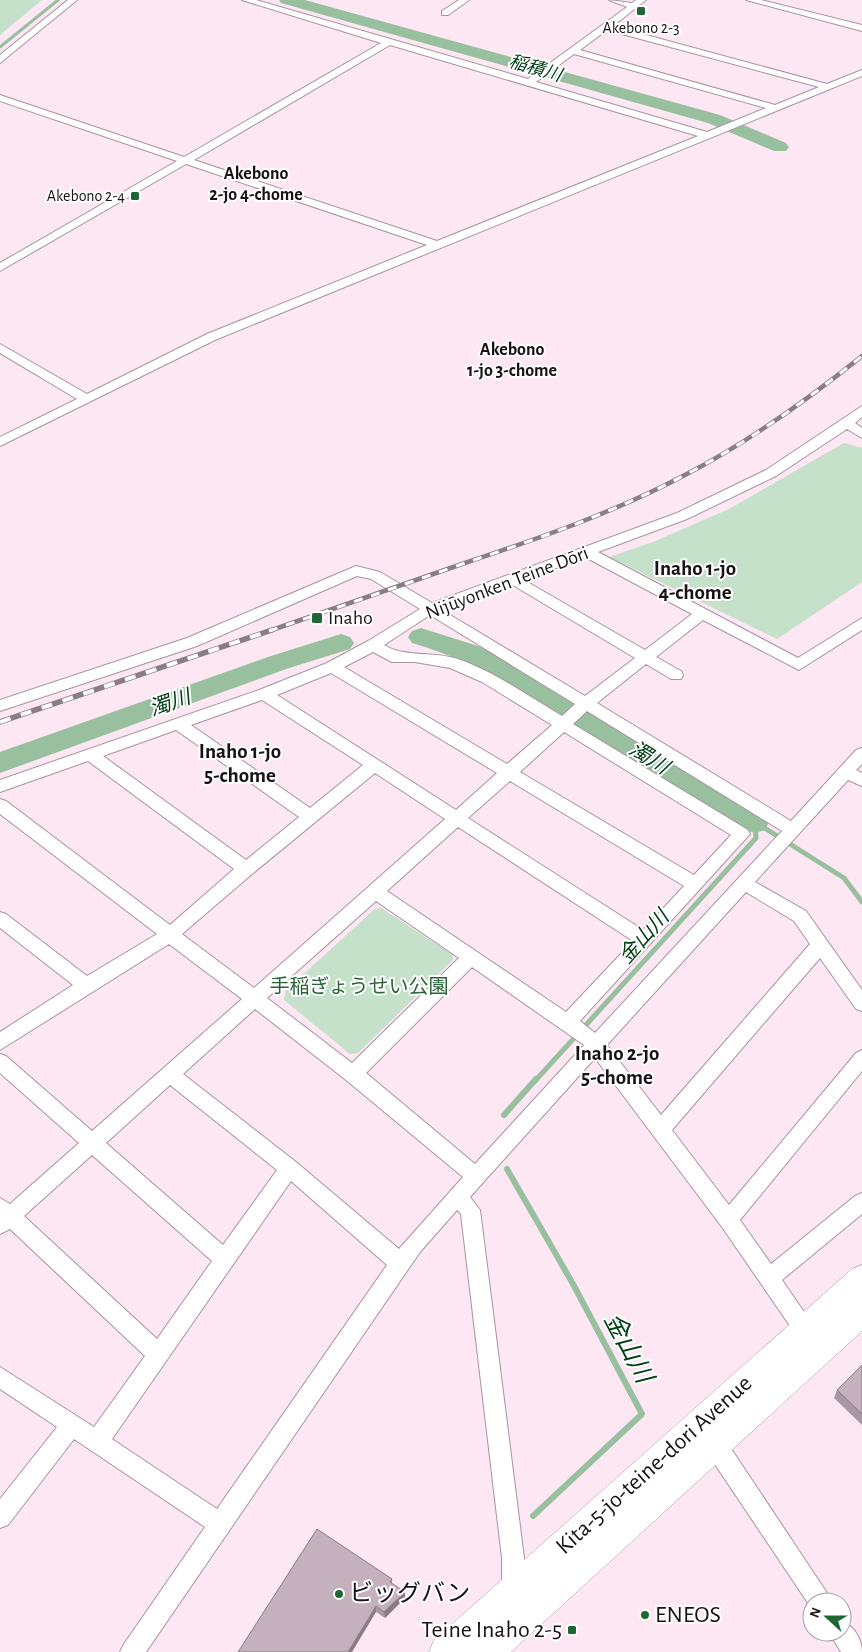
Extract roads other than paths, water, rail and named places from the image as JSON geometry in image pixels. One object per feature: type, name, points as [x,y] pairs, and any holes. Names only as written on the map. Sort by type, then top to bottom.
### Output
[{"type":"highway","name":"Kita-5-jo-teine-dori Avenue","points":[[446,1652],[862,1279]]},
{"type":"highway","name":"Kita-5-jo-teine-dori Avenue","points":[[486,1652],[514,1639],[714,1443],[862,1311]]},
{"type":"street","points":[[0,60],[73,0]]},
{"type":"street","points":[[246,0],[389,42],[533,79],[710,136]]},
{"type":"street","points":[[447,0],[462,2]]},
{"type":"street","points":[[613,0],[638,3]]},
{"type":"street","points":[[750,0],[862,28]]},
{"type":"street","points":[[445,13],[462,2]]},
{"type":"street","points":[[533,79],[638,3]]},
{"type":"street","points":[[606,27],[829,87]]},
{"type":"street","points":[[0,268],[389,42]]},
{"type":"street","points":[[572,51],[775,108]]},
{"type":"street","points":[[0,442],[212,337],[724,131],[862,73]]},
{"type":"street","points":[[0,98],[437,245]]},
{"type":"street","points":[[0,348],[88,399]]},
{"type":"street","name":"Nijūyonken Teine Dōri","points":[[0,786],[264,694],[332,667],[373,645],[430,609],[691,512],[771,473],[848,423],[862,410]]},
{"type":"street","points":[[848,423],[862,434]]},
{"type":"street","points":[[587,552],[800,666],[862,623]]},
{"type":"street","points":[[0,706],[192,642],[356,572],[375,575],[430,609],[742,834],[644,939],[477,1177],[413,1245],[132,1652]]},
{"type":"street","points":[[512,579],[676,675]]},
{"type":"street","points":[[158,1354],[3,1216],[171,1075],[256,1000],[374,891],[575,714],[701,614]]},
{"type":"street","points":[[373,645],[392,657],[414,657],[454,663],[575,714],[785,838]]},
{"type":"street","points":[[332,667],[695,884]]},
{"type":"street","points":[[264,694],[644,939]]},
{"type":"street","points":[[178,724],[310,816]]},
{"type":"street","points":[[580,1032],[744,883],[862,754]]},
{"type":"street","points":[[90,755],[246,869]]},
{"type":"street","points":[[1,1041],[86,985],[171,934],[246,869],[374,765]]},
{"type":"street","points":[[846,772],[862,780]]},
{"type":"street","points":[[0,805],[353,1074],[477,1177]]},
{"type":"street","points":[[744,883],[800,916],[862,1004]]},
{"type":"street","points":[[374,891],[472,956],[580,1032],[662,1128],[770,1277],[804,1329]]},
{"type":"street","points":[[0,919],[86,985]]},
{"type":"street","points":[[662,1128],[820,946]]},
{"type":"street","points":[[353,1074],[472,956]]},
{"type":"street","points":[[728,1220],[862,1058]]},
{"type":"street","points":[[0,1062],[225,1260]]},
{"type":"street","points":[[171,1075],[289,1168],[400,1263]]},
{"type":"street","points":[[97,1441],[289,1168]]},
{"type":"street","points":[[458,1198],[470,1210],[513,1558],[514,1639]]},
{"type":"street","points":[[770,1277],[862,1202]]},
{"type":"street","points":[[0,1377],[220,1524]]},
{"type":"street","points":[[0,1517],[72,1425]]},
{"type":"street","points":[[714,1443],[814,1592]]},
{"type":"waterway","points":[[0,47],[58,0]]},
{"type":"waterway","name":"稲積川","points":[[287,0],[714,119],[780,147]]},
{"type":"waterway","name":"濁川","points":[[421,637],[469,652],[513,674],[755,822]]},
{"type":"waterway","name":"濁川","points":[[0,763],[277,663],[341,643]]},
{"type":"waterway","name":"金山川","points":[[535,1081],[756,838],[755,822],[844,878],[862,902]]},
{"type":"waterway","name":"金山川","points":[[504,1115],[536,1079]]},
{"type":"waterway","name":"金山川","points":[[507,1169],[573,1284],[642,1414],[533,1516]]},
{"type":"railway","points":[[269,631],[546,535],[629,502],[730,450],[798,405],[862,356]]},
{"type":"railway","points":[[0,722],[272,630]]},
{"type":"place","name":"Akebono 2-3","points":[[641,11]]},
{"type":"place","name":"Akebono 2-4","points":[[135,196]]},
{"type":"place","name":"Inaho","points":[[317,618]]},
{"type":"place","name":"ビッグバン","points":[[339,1594]]},
{"type":"place","name":"ENEOS","points":[[645,1615]]},
{"type":"place","name":"Teine Inaho 2-5","points":[[572,1630]]},
{"type":"district","name":"Akebono 2-jo 4-chome","points":[[256,184]]},
{"type":"district","name":"Akebono 1-jo 3-chome","points":[[512,360]]},
{"type":"district","name":"Inaho 1-jo 4-chome","points":[[695,580]]},
{"type":"district","name":"Inaho 1-jo 5-chome","points":[[240,763]]},
{"type":"district","name":"Inaho 2-jo 5-chome","points":[[617,1065]]},
{"type":"park label","name":"手稲ぎょうせい公園","points":[[359,987]]}]
